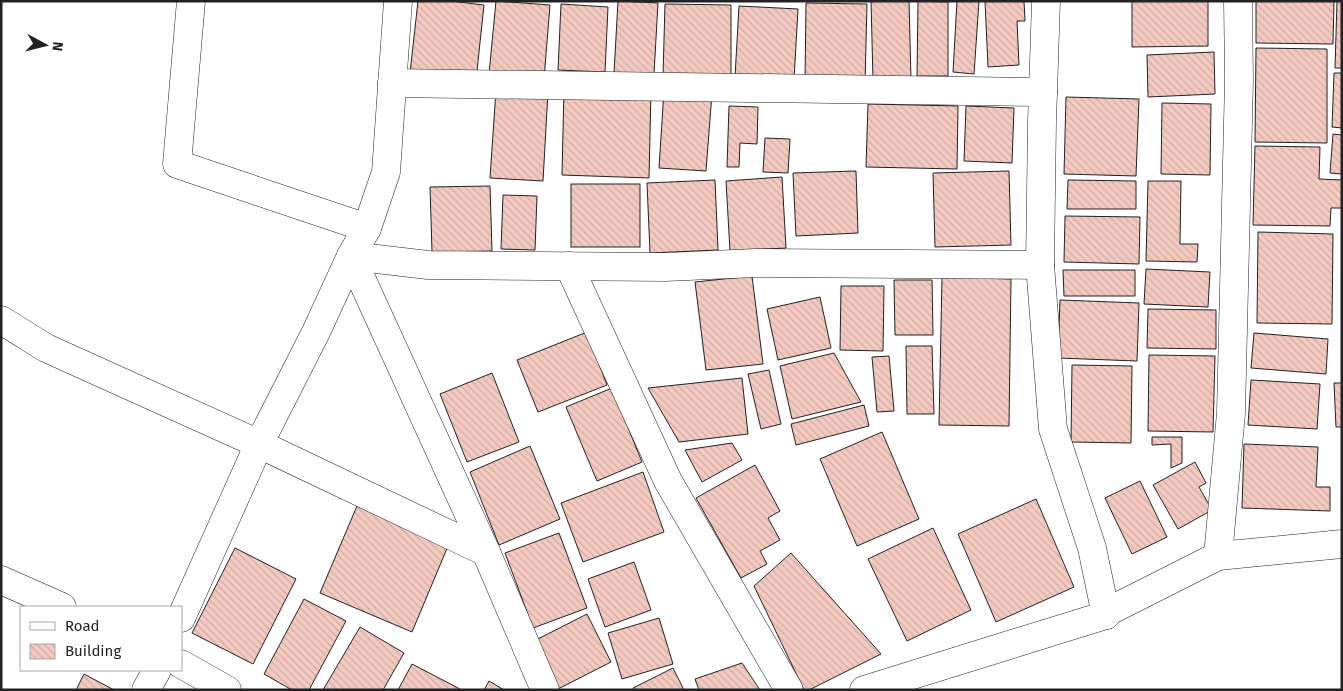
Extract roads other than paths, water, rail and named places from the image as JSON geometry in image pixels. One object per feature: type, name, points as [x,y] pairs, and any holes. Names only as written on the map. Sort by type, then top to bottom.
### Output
[{"type":"street","points":[[191,1],[177,164],[367,228]]},
{"type":"street","points":[[182,616],[259,444],[316,332],[351,256],[367,228],[386,172],[398,1]]},
{"type":"street","points":[[1046,1],[1040,265],[1053,429],[1092,548],[1106,615]]},
{"type":"street","points":[[1218,556],[1231,413],[1240,80],[1238,1]]},
{"type":"street","points":[[392,83],[1043,92]]},
{"type":"street","points":[[351,256],[428,265],[664,267],[756,263],[1040,265]]},
{"type":"street","points":[[351,256],[486,552],[545,690]]},
{"type":"street","points":[[569,266],[668,481],[790,690]]},
{"type":"street","points":[[1,320],[46,348],[259,444],[486,552]]},
{"type":"street","points":[[864,690],[1106,615],[1109,611],[1218,556],[1342,544]]},
{"type":"street","points":[[1,580],[60,606]]},
{"type":"street","points":[[182,665],[228,690]]},
{"type":"street","points":[[146,690],[156,671]]}]
